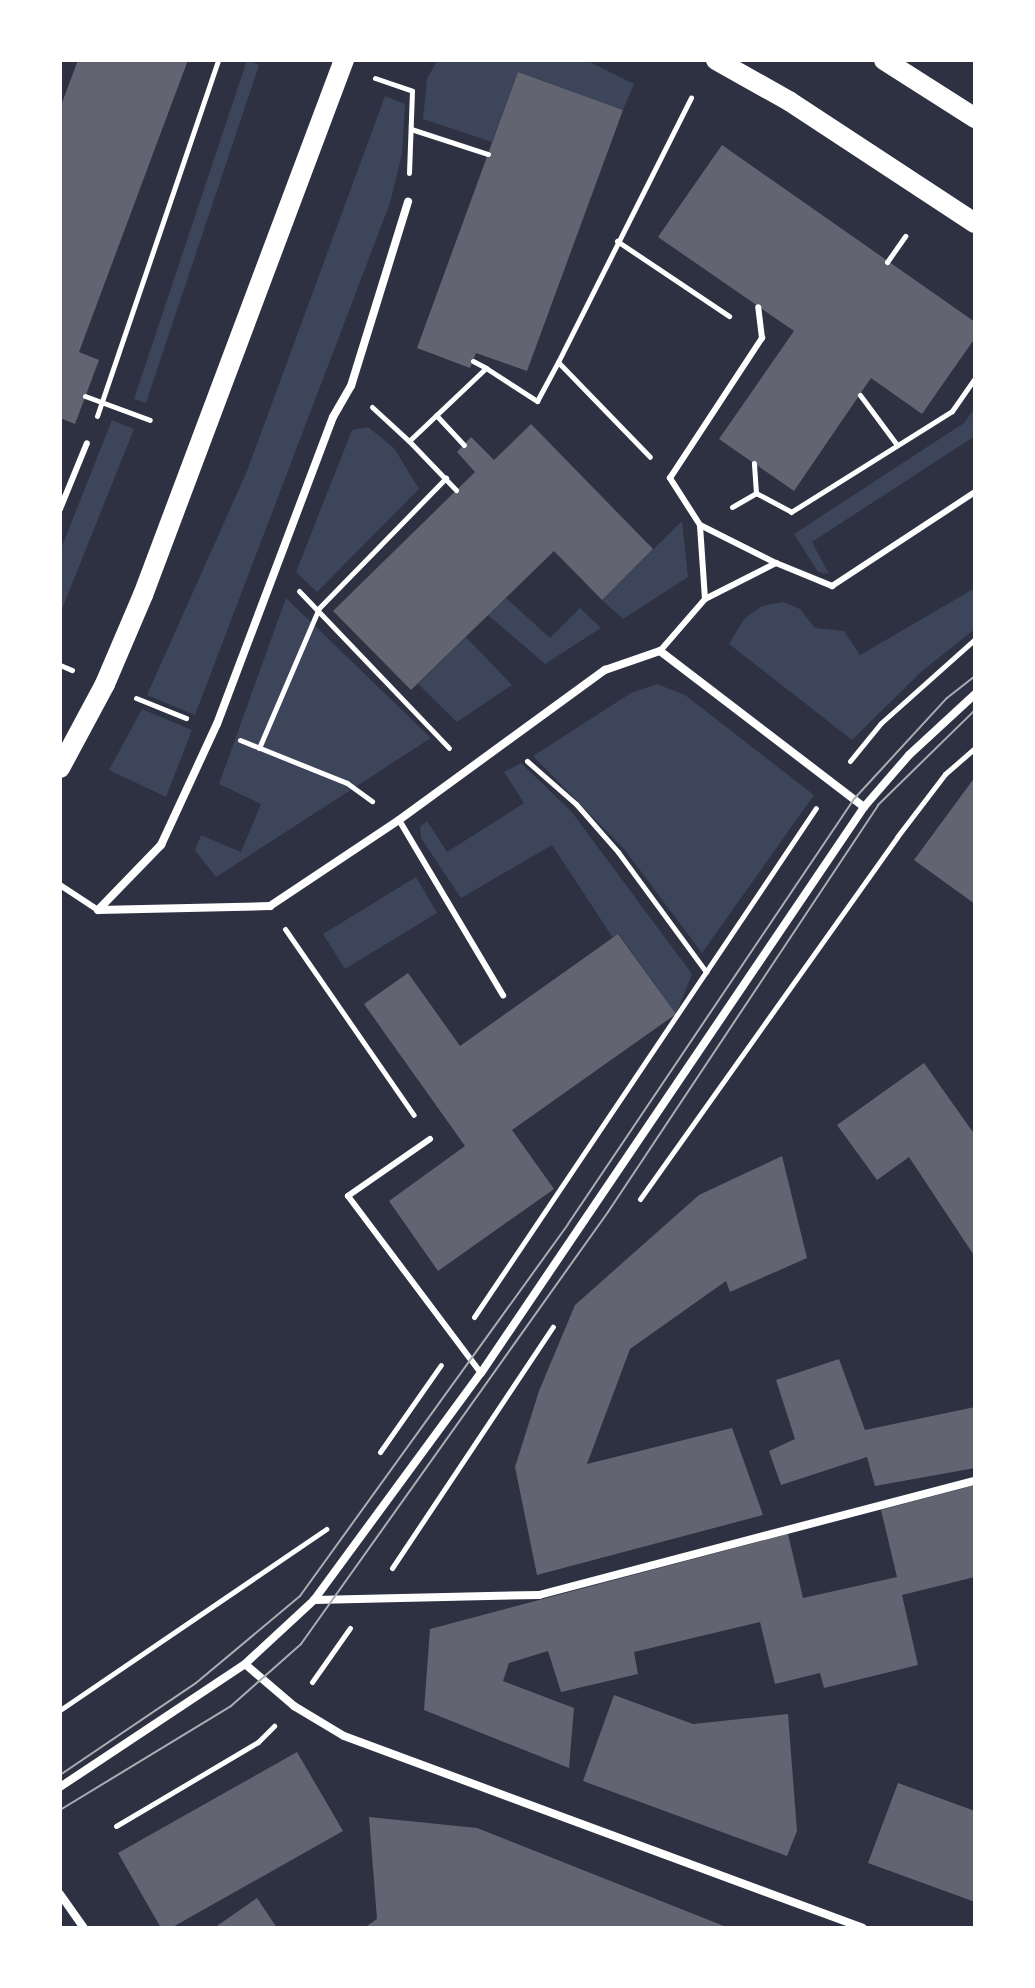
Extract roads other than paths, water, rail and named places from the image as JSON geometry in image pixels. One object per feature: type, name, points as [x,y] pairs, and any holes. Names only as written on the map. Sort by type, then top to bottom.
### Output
[{"type":"main road","points":[[716,60],[789,101],[975,223]]},
{"type":"main road","points":[[884,60],[975,118]]},
{"type":"main road","points":[[62,759],[105,684],[204,442],[343,63]]},
{"type":"street","points":[[98,910],[161,845],[214,730],[333,417],[351,386],[408,202]]},
{"type":"street","points":[[98,910],[270,906],[399,820],[605,670],[660,651],[864,807]]},
{"type":"street","points":[[60,1787],[245,1664],[314,1600],[481,1373],[864,807],[909,755],[975,694]]},
{"type":"street","points":[[314,1600],[368,1602],[539,1595],[975,1481]]},
{"type":"street","points":[[245,1664],[294,1706],[344,1736],[863,1928]]},
{"type":"street","points":[[60,1894],[84,1928]]},
{"type":"lane","points":[[705,599],[700,525],[670,478],[762,338],[758,307]]},
{"type":"lane","points":[[60,509],[87,443]]},
{"type":"lane","points":[[700,525],[776,563],[832,586],[975,492]]},
{"type":"lane","points":[[660,651],[705,599],[776,563]]},
{"type":"lane","points":[[399,820],[503,995]]},
{"type":"lane","points":[[60,885],[98,910]]},
{"type":"lane","points":[[430,1139],[348,1196],[481,1373]]},
{"type":"tram line","points":[[60,1775],[196,1683],[300,1596],[568,1224],[854,799],[947,698],[975,676]]},
{"type":"tram line","points":[[60,1810],[231,1706],[301,1644],[608,1212],[878,805],[975,710]]}]
